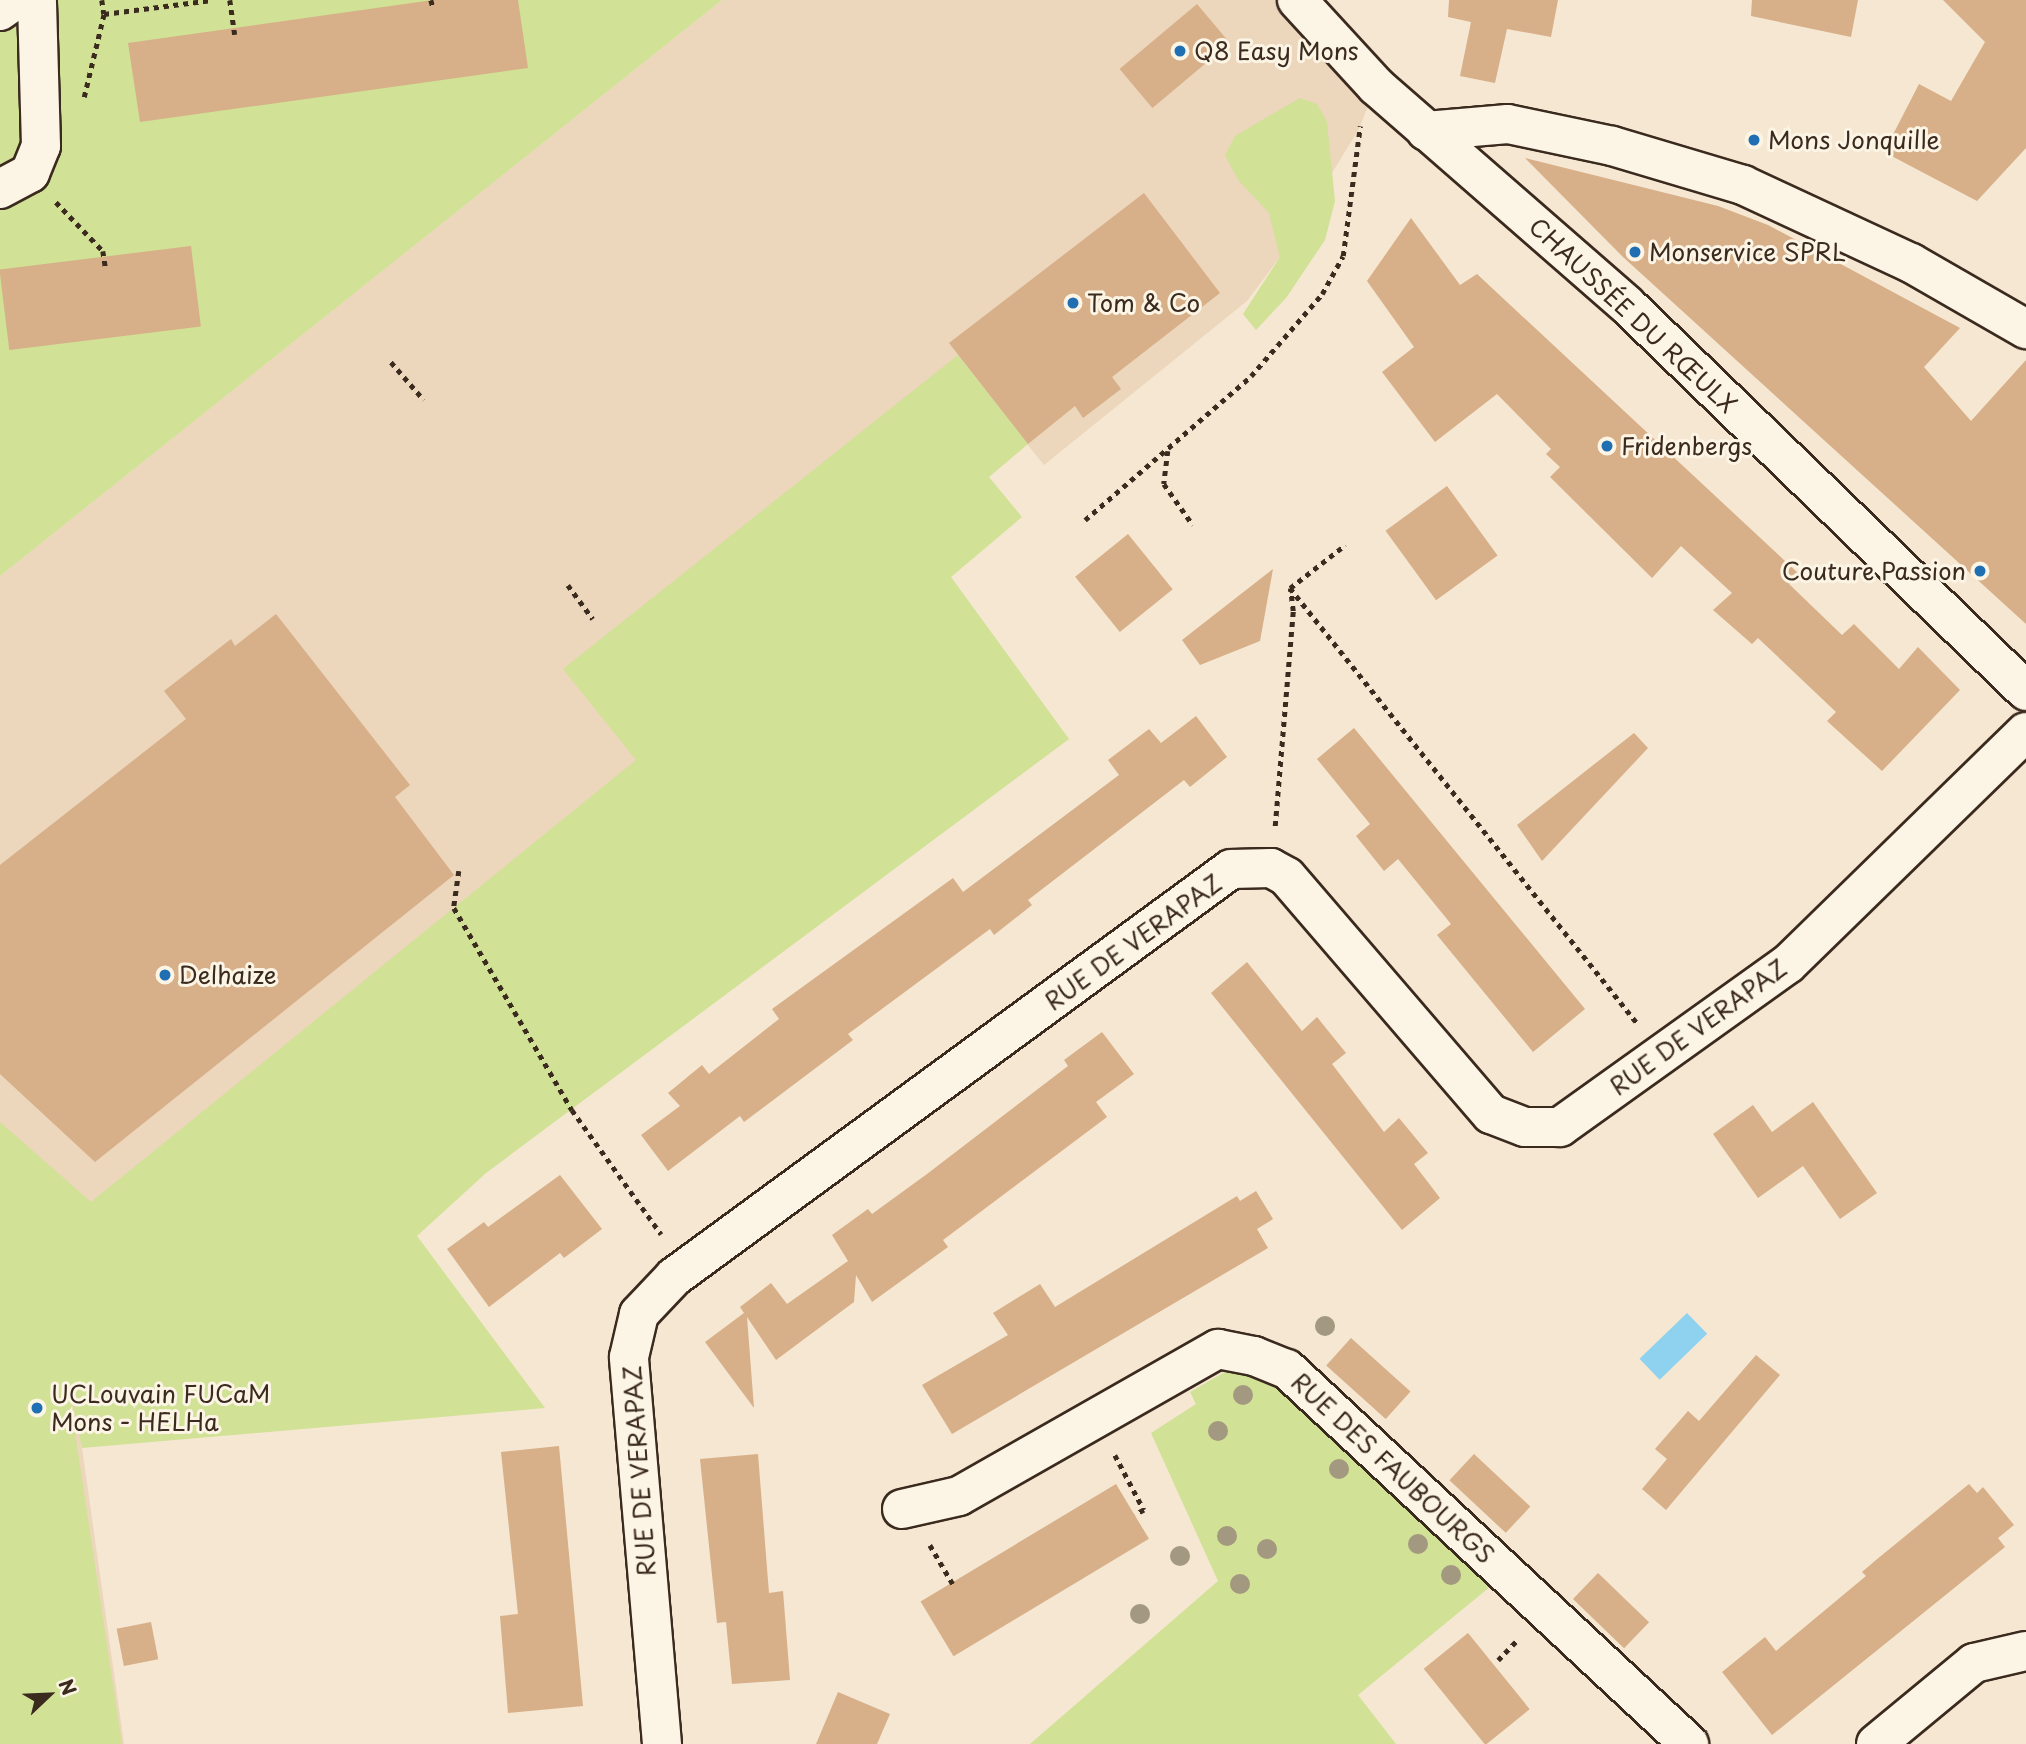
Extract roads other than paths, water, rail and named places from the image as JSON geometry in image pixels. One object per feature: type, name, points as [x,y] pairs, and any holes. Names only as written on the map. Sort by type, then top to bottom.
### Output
[{"type":"street","points":[[0,11],[15,0]]},
{"type":"street","points":[[15,181],[41,146],[37,0]]},
{"type":"street","name":"CHAUSSÉE DU RŒULX","points":[[1297,0],[1376,86],[1628,305],[2026,691]]},
{"type":"street","points":[[1426,131],[1508,124],[1612,146],[1743,185],[1911,263],[2026,329]]},
{"type":"street","name":"RUE DE VERAPAZ","points":[[662,1744],[629,1357],[639,1314],[685,1269],[1231,869],[1271,868],[1287,877],[1492,1114],[1525,1127],[1560,1127],[1788,964],[2026,732]]},
{"type":"street","name":"RUE DES FAUBOURGS","points":[[902,1509],[959,1496],[1095,1416],[1218,1349],[1254,1356],[1287,1369],[1689,1744]]},
{"type":"street","points":[[1876,1744],[1974,1664],[2026,1651]]},
{"type":"water","points":[[1687,1313],[1707,1334],[1660,1380],[1640,1359]]},
{"type":"place","name":"Q8 Easy Mons","points":[[1180,51]]},
{"type":"place","name":"Mons Jonquille","points":[[1754,140]]},
{"type":"place","name":"Monservice SPRL","points":[[1635,252]]},
{"type":"place","name":"Tom & Co","points":[[1073,303]]},
{"type":"place","name":"Fridenbergs","points":[[1607,446]]},
{"type":"place","name":"Couture Passion","points":[[1980,571]]},
{"type":"place","name":"Delhaize","points":[[165,975]]},
{"type":"place","name":"UCLouvain FUCaM Mons - HELHa","points":[[37,1408]]}]
